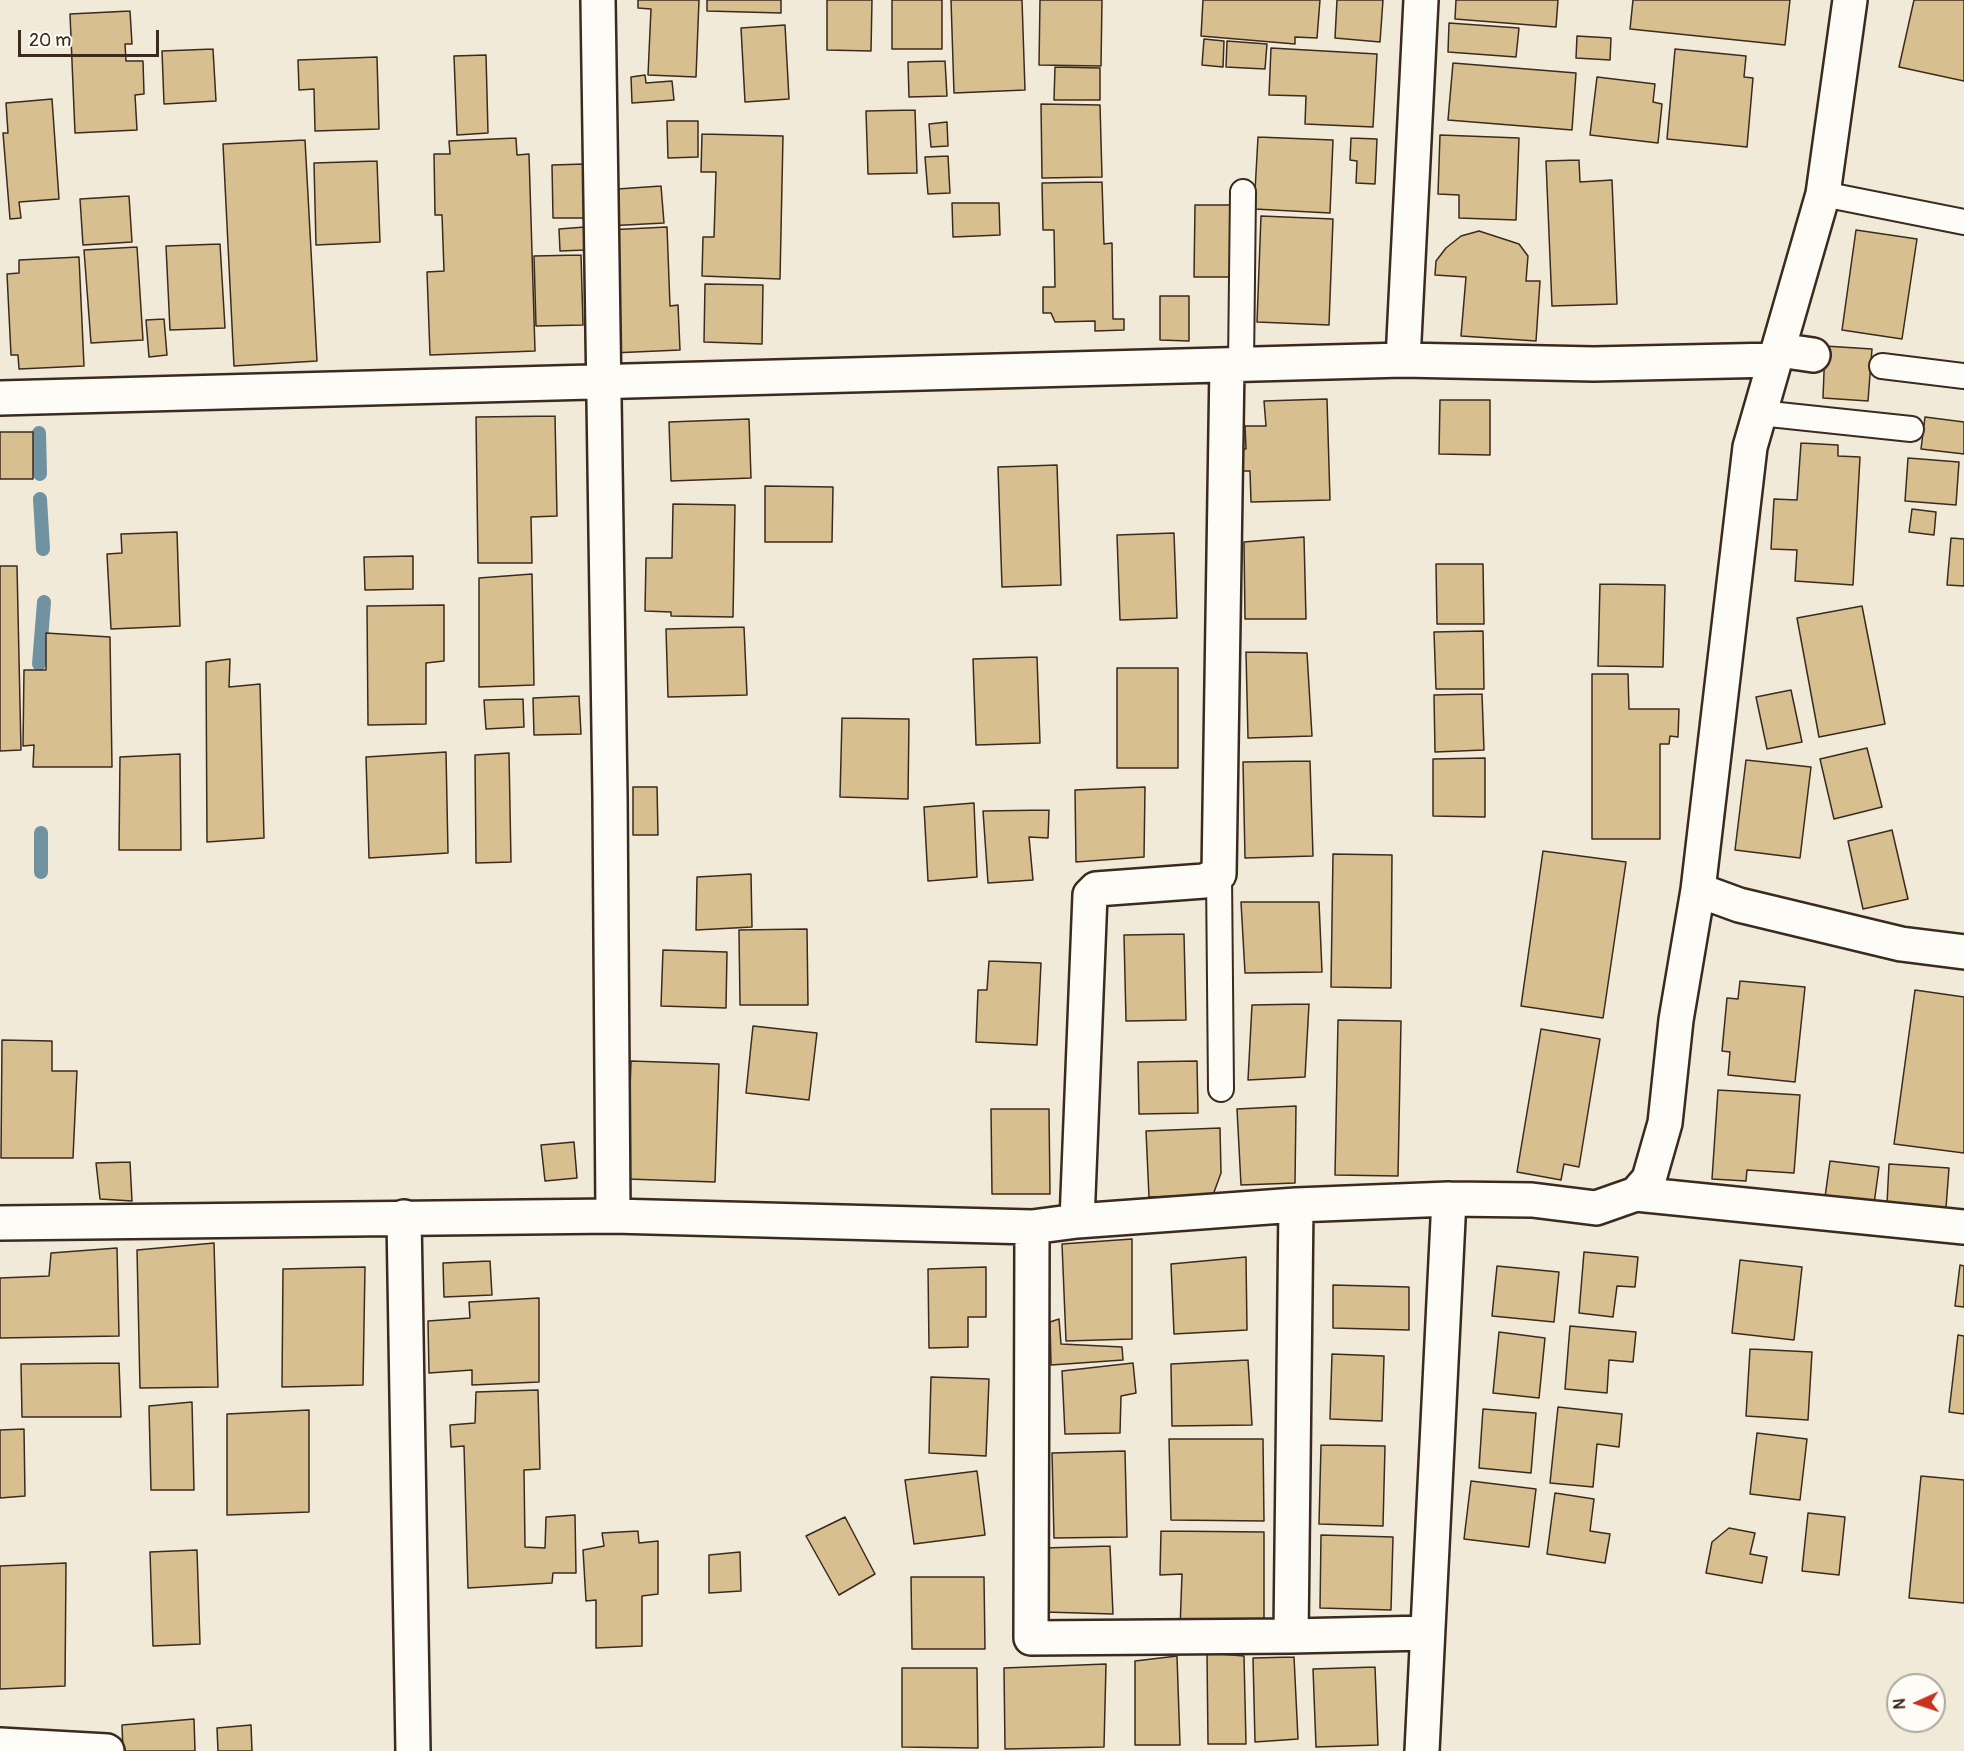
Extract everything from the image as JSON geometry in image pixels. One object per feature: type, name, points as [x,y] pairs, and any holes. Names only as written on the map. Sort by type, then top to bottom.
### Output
[{"type":"street","points":[[598,0],[610,808],[613,1216]]},
{"type":"street","points":[[1403,360],[1420,0]]},
{"type":"street","points":[[1636,1194],[1649,1179],[1665,1123],[1676,1020],[1698,890],[1750,447],[1823,194],[1850,0]]},
{"type":"street","points":[[0,398],[1234,364],[1403,360],[1594,364],[1813,355]]},
{"type":"street","points":[[1077,1221],[1090,895],[1096,889],[1204,881],[1219,874],[1234,364]]},
{"type":"street","points":[[1698,890],[1739,905],[1901,944],[1964,952]]},
{"type":"street","points":[[0,1223],[613,1216],[1032,1227],[1077,1221],[1296,1205],[1449,1199],[1532,1200],[1596,1208],[1636,1194],[1964,1227]]},
{"type":"street","points":[[1422,1751],[1449,1199]]},
{"type":"street","points":[[1291,1636],[1296,1205]]},
{"type":"street","points":[[404,1217],[413,1751]]},
{"type":"street","points":[[1032,1227],[1031,1638],[1427,1633]]},
{"type":"street","points":[[0,1745],[107,1751]]},
{"type":"lane","points":[[1234,364],[1243,192]]},
{"type":"lane","points":[[1823,194],[1964,222]]},
{"type":"lane","points":[[1882,366],[1964,376]]},
{"type":"lane","points":[[1760,413],[1911,429]]},
{"type":"lane","points":[[1219,874],[1221,1089]]},
{"type":"building","points":[[638,0],[699,0],[696,77],[648,75],[651,9],[638,8]]},
{"type":"building","points":[[707,0],[781,0],[781,13],[707,11]]},
{"type":"building","points":[[827,0],[872,0],[871,51],[827,50]]},
{"type":"building","points":[[892,0],[942,0],[942,49],[892,49]]},
{"type":"building","points":[[951,0],[1022,0],[1025,90],[954,93]]},
{"type":"building","points":[[1040,0],[1102,0],[1101,66],[1039,65]]},
{"type":"building","points":[[1203,0],[1320,0],[1317,38],[1295,37],[1295,44],[1201,36]]},
{"type":"building","points":[[1337,0],[1383,0],[1380,42],[1335,38]]},
{"type":"building","points":[[1456,0],[1558,0],[1556,27],[1455,19]]},
{"type":"building","points":[[1633,0],[1790,0],[1785,45],[1630,29]]},
{"type":"building","points":[[1914,0],[1964,0],[1964,81],[1899,67]]},
{"type":"building","points":[[130,11],[132,44],[125,44],[126,61],[143,61],[144,94],[135,95],[137,130],[75,133],[70,14]]},
{"type":"building","points":[[1449,23],[1519,28],[1516,57],[1448,52]]},
{"type":"building","points":[[785,25],[789,99],[745,102],[741,28]]},
{"type":"building","points":[[1577,36],[1611,38],[1610,60],[1576,58]]},
{"type":"building","points":[[1204,39],[1224,41],[1223,67],[1202,65]]},
{"type":"building","points":[[1227,41],[1267,44],[1265,69],[1226,67]]},
{"type":"building","points":[[1271,48],[1377,54],[1373,127],[1305,124],[1306,96],[1269,95]]},
{"type":"building","points":[[213,49],[216,101],[164,104],[162,51]]},
{"type":"building","points":[[1675,49],[1746,56],[1744,77],[1753,78],[1747,147],[1667,139]]},
{"type":"building","points":[[486,55],[488,133],[457,135],[454,56]]},
{"type":"building","points":[[377,57],[379,129],[315,131],[314,89],[299,90],[298,60]]},
{"type":"building","points":[[945,61],[947,96],[909,97],[908,62]]},
{"type":"building","points":[[1453,63],[1576,73],[1572,130],[1448,120]]},
{"type":"building","points":[[1055,67],[1100,68],[1100,100],[1054,100]]},
{"type":"building","points":[[645,75],[646,83],[672,81],[674,100],[632,103],[631,77]]},
{"type":"building","points":[[1597,77],[1655,84],[1653,102],[1662,104],[1658,143],[1590,135]]},
{"type":"building","points":[[52,99],[59,199],[19,202],[21,218],[10,219],[3,133],[8,133],[6,103]]},
{"type":"building","points":[[1041,104],[1100,105],[1102,177],[1042,178]]},
{"type":"building","points":[[915,110],[917,173],[868,174],[866,111]]},
{"type":"building","points":[[667,121],[698,121],[698,157],[668,158]]},
{"type":"building","points":[[947,122],[948,146],[931,147],[929,124]]},
{"type":"building","points":[[702,134],[783,136],[780,279],[702,276],[703,237],[714,237],[716,172],[701,172]]},
{"type":"building","points":[[1440,135],[1519,138],[1516,220],[1459,218],[1459,195],[1438,194]]},
{"type":"building","points":[[1258,137],[1333,140],[1330,213],[1254,209]]},
{"type":"building","points":[[516,138],[517,155],[529,154],[535,351],[430,355],[427,272],[444,271],[442,215],[435,215],[434,154],[450,154],[449,141]]},
{"type":"building","points":[[1351,138],[1377,139],[1375,184],[1356,183],[1357,161],[1350,160]]},
{"type":"building","points":[[305,140],[317,361],[234,366],[223,144]]},
{"type":"building","points":[[948,156],[950,193],[928,194],[925,157]]},
{"type":"building","points":[[1579,160],[1580,182],[1612,180],[1617,304],[1552,306],[1546,161]]},
{"type":"building","points":[[377,161],[380,242],[316,245],[314,163]]},
{"type":"building","points":[[585,164],[586,218],[553,218],[552,165]]},
{"type":"building","points":[[1102,182],[1104,244],[1112,243],[1113,319],[1124,319],[1124,330],[1095,331],[1095,321],[1055,322],[1051,313],[1043,313],[1043,287],[1055,287],[1054,230],[1043,230],[1042,183]]},
{"type":"building","points":[[661,186],[664,223],[606,226],[603,190]]},
{"type":"building","points":[[129,196],[132,242],[83,245],[80,199]]},
{"type":"building","points":[[952,203],[999,203],[1000,235],[953,237]]},
{"type":"building","points":[[1195,205],[1234,205],[1233,277],[1194,277]]},
{"type":"building","points":[[1261,216],[1333,219],[1329,325],[1257,322]]},
{"type":"building","points":[[585,227],[586,250],[560,251],[559,229]]},
{"type":"building","points":[[667,227],[670,306],[678,305],[680,350],[612,353],[607,230]]},
{"type":"building","points":[[1856,230],[1917,239],[1902,339],[1842,330]]},
{"type":"building","points":[[1479,231],[1519,244],[1528,256],[1526,281],[1540,281],[1536,341],[1461,336],[1466,277],[1435,275],[1436,261],[1446,248],[1461,236]]},
{"type":"building","points":[[220,244],[225,328],[170,330],[166,246]]},
{"type":"building","points":[[137,247],[143,340],[91,343],[84,250]]},
{"type":"building","points":[[581,255],[583,325],[536,326],[534,256]]},
{"type":"building","points":[[79,257],[84,366],[19,369],[18,355],[11,355],[7,274],[19,273],[19,260]]},
{"type":"building","points":[[705,284],[763,285],[762,344],[704,342]]},
{"type":"building","points":[[1160,296],[1189,296],[1189,341],[1160,340]]},
{"type":"building","points":[[164,319],[167,355],[149,357],[146,320]]},
{"type":"building","points":[[1825,346],[1872,349],[1868,401],[1823,398]]},
{"type":"building","points":[[1327,399],[1330,500],[1251,502],[1250,471],[1239,471],[1239,449],[1246,449],[1245,426],[1266,426],[1264,401]]},
{"type":"building","points":[[1440,400],[1490,400],[1490,455],[1439,454]]},
{"type":"building","points":[[555,416],[557,516],[531,517],[532,563],[478,563],[476,417]]},
{"type":"building","points":[[1925,417],[1964,422],[1964,454],[1921,449]]},
{"type":"building","points":[[749,419],[751,478],[671,481],[669,422]]},
{"type":"building","points":[[0,432],[33,432],[33,479],[0,479]]},
{"type":"building","points":[[1801,443],[1838,445],[1838,456],[1860,457],[1853,585],[1795,581],[1797,550],[1771,549],[1774,499],[1797,500]]},
{"type":"building","points":[[1908,458],[1959,462],[1956,505],[1905,501]]},
{"type":"building","points":[[1057,465],[1061,585],[1002,587],[998,467]]},
{"type":"building","points":[[765,486],[833,487],[832,542],[765,542]]},
{"type":"building","points":[[673,504],[735,505],[733,617],[671,616],[671,612],[645,611],[646,558],[672,558]]},
{"type":"building","points":[[1912,509],[1936,512],[1934,535],[1909,532]]},
{"type":"building","points":[[177,532],[180,626],[111,629],[107,554],[122,553],[121,534]]},
{"type":"building","points":[[1174,533],[1177,618],[1120,620],[1117,535]]},
{"type":"building","points":[[1304,537],[1306,619],[1245,619],[1244,542]]},
{"type":"building","points":[[1951,538],[1964,539],[1964,586],[1947,585]]},
{"type":"building","points":[[413,556],[413,589],[365,590],[364,557]]},
{"type":"building","points":[[1436,564],[1483,564],[1484,624],[1437,624]]},
{"type":"building","points":[[0,566],[17,566],[21,750],[0,751]]},
{"type":"building","points":[[532,574],[534,685],[479,687],[479,578]]},
{"type":"building","points":[[1600,584],[1665,585],[1663,667],[1598,666]]},
{"type":"building","points":[[444,605],[444,661],[426,663],[426,724],[368,725],[367,606]]},
{"type":"building","points":[[1862,606],[1885,724],[1819,737],[1797,618]]},
{"type":"building","points":[[744,627],[747,695],[668,697],[666,629]]},
{"type":"building","points":[[1483,631],[1484,689],[1436,689],[1434,632]]},
{"type":"building","points":[[46,633],[110,637],[112,767],[33,767],[34,745],[23,746],[24,670],[46,670]]},
{"type":"building","points":[[1246,652],[1307,653],[1312,736],[1248,738]]},
{"type":"building","points":[[1037,657],[1040,743],[976,745],[973,659]]},
{"type":"building","points":[[230,659],[229,687],[260,684],[264,838],[207,842],[206,662]]},
{"type":"building","points":[[1117,668],[1178,668],[1178,768],[1117,768]]},
{"type":"building","points":[[1592,674],[1628,674],[1629,709],[1679,709],[1678,737],[1670,736],[1669,744],[1660,744],[1660,839],[1592,839]]},
{"type":"building","points":[[1791,690],[1802,742],[1767,749],[1756,697]]},
{"type":"building","points":[[1482,694],[1484,750],[1435,752],[1434,695]]},
{"type":"building","points":[[579,696],[581,734],[534,735],[533,698]]},
{"type":"building","points":[[523,699],[524,727],[486,729],[484,700]]},
{"type":"building","points":[[842,718],[909,719],[908,799],[840,797]]},
{"type":"building","points":[[1867,748],[1882,807],[1834,819],[1820,759]]},
{"type":"building","points":[[446,752],[448,853],[369,858],[366,757]]},
{"type":"building","points":[[509,753],[511,862],[476,863],[475,755]]},
{"type":"building","points":[[180,754],[181,850],[119,850],[120,757]]},
{"type":"building","points":[[1485,758],[1485,817],[1433,816],[1433,759]]},
{"type":"building","points":[[1746,760],[1811,767],[1800,858],[1735,850]]},
{"type":"building","points":[[1310,761],[1313,856],[1245,858],[1243,762]]},
{"type":"building","points":[[633,787],[657,787],[658,835],[633,835]]},
{"type":"building","points":[[1145,787],[1144,857],[1076,862],[1075,790]]},
{"type":"building","points":[[974,803],[977,877],[928,881],[924,807]]},
{"type":"building","points":[[1049,810],[1048,838],[1029,837],[1033,880],[988,883],[983,811]]},
{"type":"building","points":[[1892,830],[1908,899],[1863,909],[1848,841]]},
{"type":"building","points":[[1543,851],[1626,862],[1603,1018],[1521,1006]]},
{"type":"building","points":[[1333,854],[1392,855],[1391,988],[1331,987]]},
{"type":"building","points":[[751,874],[752,927],[696,930],[697,877]]},
{"type":"building","points":[[1241,902],[1319,902],[1322,972],[1245,973]]},
{"type":"building","points":[[807,929],[808,1005],[740,1005],[739,930]]},
{"type":"building","points":[[1184,934],[1186,1020],[1126,1021],[1124,935]]},
{"type":"building","points":[[663,950],[727,952],[726,1008],[661,1006]]},
{"type":"building","points":[[989,961],[1041,963],[1037,1045],[976,1042],[978,990],[987,990]]},
{"type":"building","points":[[1740,981],[1805,987],[1795,1082],[1728,1075],[1730,1052],[1722,1051],[1727,998],[1738,999]]},
{"type":"building","points":[[1915,990],[1964,997],[1964,1153],[1894,1144]]},
{"type":"building","points":[[1309,1004],[1305,1077],[1248,1080],[1252,1005]]},
{"type":"building","points":[[1338,1020],[1401,1021],[1398,1176],[1335,1175]]},
{"type":"building","points":[[753,1026],[817,1033],[809,1100],[746,1093]]},
{"type":"building","points":[[1541,1029],[1600,1039],[1579,1167],[1564,1164],[1561,1180],[1517,1172]]},
{"type":"building","points":[[2,1040],[52,1041],[52,1071],[77,1071],[73,1158],[1,1158]]},
{"type":"building","points":[[631,1061],[719,1064],[715,1182],[627,1179]]},
{"type":"building","points":[[1197,1061],[1198,1113],[1139,1114],[1138,1062]]},
{"type":"building","points":[[1718,1090],[1800,1095],[1794,1173],[1747,1170],[1746,1181],[1712,1179]]},
{"type":"building","points":[[1296,1106],[1295,1183],[1241,1185],[1237,1109]]},
{"type":"building","points":[[991,1109],[1049,1109],[1050,1194],[992,1194]]},
{"type":"building","points":[[1220,1128],[1221,1173],[1213,1195],[1149,1197],[1146,1131]]},
{"type":"building","points":[[574,1142],[577,1178],[545,1181],[541,1145]]},
{"type":"building","points":[[1830,1161],[1879,1167],[1874,1204],[1825,1197]]},
{"type":"building","points":[[130,1162],[132,1201],[100,1199],[96,1163]]},
{"type":"building","points":[[1889,1164],[1949,1168],[1946,1208],[1887,1204]]},
{"type":"building","points":[[1132,1239],[1132,1339],[1066,1341],[1062,1244]]},
{"type":"building","points":[[214,1243],[218,1387],[140,1388],[137,1250]]},
{"type":"building","points":[[117,1248],[119,1336],[0,1338],[0,1278],[49,1276],[51,1253]]},
{"type":"building","points":[[1584,1252],[1638,1257],[1635,1287],[1617,1286],[1613,1317],[1579,1313]]},
{"type":"building","points":[[1246,1257],[1247,1330],[1174,1334],[1171,1264]]},
{"type":"building","points":[[1740,1260],[1802,1267],[1794,1340],[1732,1333]]},
{"type":"building","points":[[490,1261],[492,1295],[444,1297],[443,1263]]},
{"type":"building","points":[[1960,1265],[1964,1266],[1964,1307],[1955,1306]]},
{"type":"building","points":[[1497,1266],[1559,1272],[1554,1322],[1492,1316]]},
{"type":"building","points":[[365,1267],[363,1385],[282,1387],[283,1269]]},
{"type":"building","points":[[986,1267],[986,1317],[968,1317],[968,1347],[929,1348],[928,1269]]},
{"type":"building","points":[[1333,1285],[1409,1287],[1409,1330],[1333,1328]]},
{"type":"building","points":[[539,1298],[539,1382],[472,1385],[472,1370],[429,1373],[428,1321],[470,1318],[469,1302]]},
{"type":"building","points":[[1059,1319],[1061,1344],[1122,1347],[1123,1360],[1051,1365],[1050,1322]]},
{"type":"building","points":[[1570,1326],[1636,1332],[1633,1362],[1609,1360],[1607,1393],[1565,1389]]},
{"type":"building","points":[[1499,1332],[1545,1338],[1539,1398],[1493,1393]]},
{"type":"building","points":[[1958,1335],[1964,1336],[1964,1414],[1949,1412]]},
{"type":"building","points":[[1750,1349],[1812,1352],[1808,1420],[1746,1416]]},
{"type":"building","points":[[1332,1354],[1384,1356],[1382,1421],[1330,1419]]},
{"type":"building","points":[[1248,1360],[1252,1425],[1172,1426],[1171,1364]]},
{"type":"building","points":[[119,1363],[121,1417],[22,1417],[21,1364]]},
{"type":"building","points":[[1133,1363],[1136,1393],[1121,1396],[1120,1433],[1065,1434],[1062,1371]]},
{"type":"building","points":[[931,1377],[989,1379],[986,1456],[929,1453]]},
{"type":"building","points":[[538,1390],[540,1469],[524,1470],[525,1547],[545,1548],[546,1517],[575,1515],[576,1573],[553,1573],[552,1583],[468,1588],[464,1446],[451,1447],[450,1425],[475,1423],[476,1392]]},
{"type":"building","points":[[192,1402],[194,1490],[151,1490],[149,1406]]},
{"type":"building","points":[[1558,1407],[1622,1414],[1619,1447],[1597,1444],[1593,1487],[1550,1483]]},
{"type":"building","points":[[1483,1409],[1536,1413],[1531,1473],[1479,1468]]},
{"type":"building","points":[[309,1410],[309,1512],[227,1515],[227,1414]]},
{"type":"building","points":[[24,1429],[25,1496],[0,1498],[0,1430]]},
{"type":"building","points":[[1757,1433],[1807,1439],[1800,1500],[1750,1494]]},
{"type":"building","points":[[1169,1439],[1263,1439],[1264,1521],[1171,1520]]},
{"type":"building","points":[[1321,1445],[1385,1446],[1383,1526],[1319,1524]]},
{"type":"building","points":[[1125,1451],[1127,1537],[1054,1538],[1052,1453]]},
{"type":"building","points":[[977,1471],[985,1535],[914,1544],[905,1480]]},
{"type":"building","points":[[1921,1476],[1964,1480],[1964,1603],[1909,1598]]},
{"type":"building","points":[[1471,1481],[1536,1489],[1529,1547],[1464,1539]]},
{"type":"building","points":[[1555,1493],[1594,1499],[1590,1531],[1610,1534],[1605,1563],[1547,1554]]},
{"type":"building","points":[[1808,1513],[1845,1517],[1839,1575],[1802,1571]]},
{"type":"building","points":[[845,1517],[875,1574],[839,1595],[806,1536]]},
{"type":"building","points":[[1729,1528],[1755,1533],[1750,1554],[1767,1557],[1762,1583],[1706,1573],[1712,1542]]},
{"type":"building","points":[[638,1531],[639,1543],[658,1541],[658,1594],[642,1596],[642,1646],[596,1648],[596,1600],[586,1601],[583,1550],[604,1546],[602,1533]]},
{"type":"building","points":[[1161,1531],[1264,1532],[1264,1621],[1180,1629],[1182,1574],[1160,1575]]},
{"type":"building","points":[[1321,1535],[1393,1537],[1391,1610],[1320,1608]]},
{"type":"building","points":[[1110,1546],[1113,1614],[1045,1612],[1044,1548]]},
{"type":"building","points":[[197,1550],[200,1644],[153,1646],[150,1552]]},
{"type":"building","points":[[740,1552],[741,1591],[709,1593],[709,1555]]},
{"type":"building","points":[[66,1563],[65,1686],[0,1689],[0,1566]]},
{"type":"building","points":[[911,1577],[984,1577],[985,1649],[912,1649]]},
{"type":"building","points":[[1207,1653],[1244,1656],[1246,1744],[1208,1744]]},
{"type":"building","points":[[1177,1656],[1180,1745],[1135,1745],[1135,1661]]},
{"type":"building","points":[[1294,1657],[1298,1739],[1255,1742],[1253,1658]]},
{"type":"building","points":[[1106,1664],[1104,1747],[1005,1749],[1004,1668]]},
{"type":"building","points":[[1375,1667],[1378,1745],[1316,1747],[1313,1669]]},
{"type":"building","points":[[902,1668],[977,1668],[978,1748],[902,1747]]},
{"type":"building","points":[[194,1719],[195,1751],[123,1751],[122,1725]]},
{"type":"building","points":[[251,1725],[252,1751],[218,1751],[217,1728]]},
{"type":"waterway","points":[[39,433],[40,474]]},
{"type":"waterway","points":[[40,499],[43,549]]},
{"type":"waterway","points":[[39,664],[44,602]]},
{"type":"waterway","points":[[41,833],[41,872]]}]
